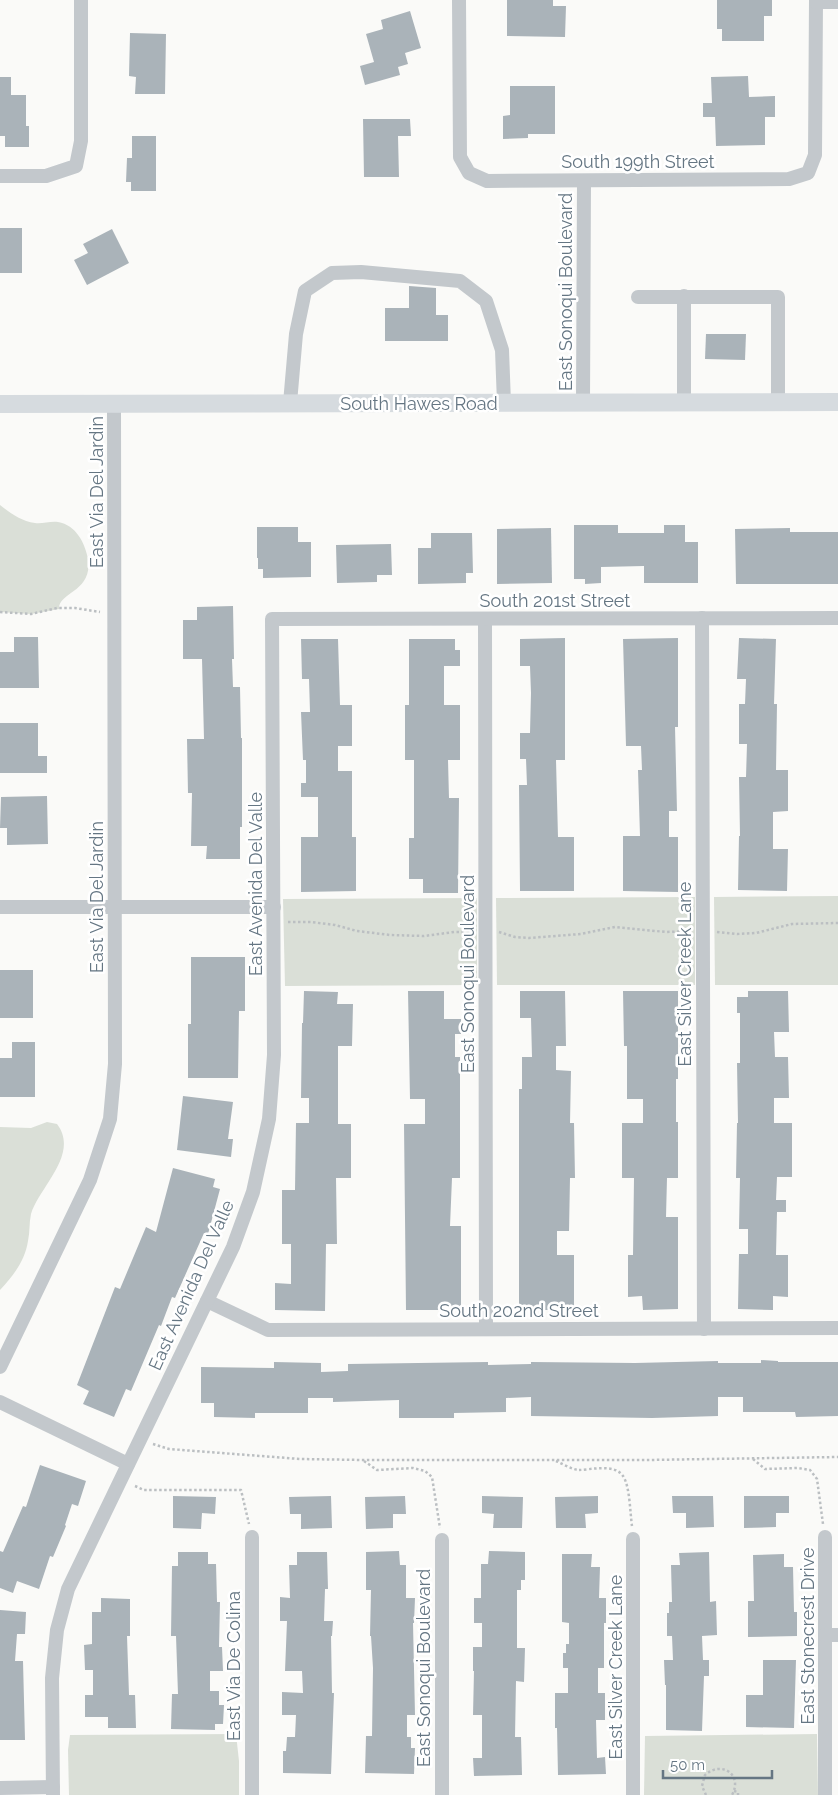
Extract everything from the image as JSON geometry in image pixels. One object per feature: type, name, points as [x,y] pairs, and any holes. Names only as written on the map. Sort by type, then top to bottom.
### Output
[{"type":"main road","name":"South Hawes Road","points":[[0,404],[838,402]]},
{"type":"street","points":[[0,176],[46,176],[76,166],[81,141],[81,0]]},
{"type":"street","name":"South 199th Street","points":[[459,0],[460,156],[469,173],[487,181],[789,179],[808,173],[815,155],[816,1]]},
{"type":"street","points":[[816,1],[838,2]]},
{"type":"street","name":"East Sonoqui Boulevard","points":[[583,402],[584,181]]},
{"type":"street","points":[[290,403],[296,334],[305,292],[332,274],[361,272],[460,281],[486,301],[502,350],[504,402]]},
{"type":"street","points":[[684,296],[684,402]]},
{"type":"street","points":[[638,297],[778,297],[778,402]]},
{"type":"street","name":"East Via Del Jardin","points":[[0,1367],[90,1180],[110,1119],[115,1064],[114,404]]},
{"type":"street","name":"East Silver Creek Lane","points":[[702,618],[704,1329]]},
{"type":"street","name":"South 201st Street","points":[[272,619],[838,618]]},
{"type":"street","name":"East Avenida Del Valle","points":[[53,1791],[52,1678],[57,1630],[68,1589],[233,1247],[253,1192],[269,1119],[274,1055],[272,619]]},
{"type":"street","name":"East Sonoqui Boulevard","points":[[484,619],[486,1329]]},
{"type":"street","points":[[0,907],[274,907]]},
{"type":"street","name":"South 202nd Street","points":[[207,1301],[268,1330],[838,1328]]},
{"type":"street","points":[[0,1402],[128,1464]]},
{"type":"street","name":"East Via De Colina","points":[[252,1537],[252,1795]]},
{"type":"street","name":"East Stonecrest Drive","points":[[825,1537],[832,1635],[825,1795]]},
{"type":"street","name":"East Silver Creek Lane","points":[[633,1539],[633,1795]]},
{"type":"street","name":"East Sonoqui Boulevard","points":[[442,1540],[442,1795]]},
{"type":"street","points":[[0,1788],[53,1791]]},
{"type":"path","points":[[0,612],[31,614],[57,608],[75,608],[114,615]]},
{"type":"path","points":[[274,923],[310,922],[335,924],[357,931],[424,936],[454,932],[502,932],[515,937],[529,938],[581,934],[615,927],[666,932],[703,930],[737,934],[756,933],[792,924],[838,923]]},
{"type":"path","points":[[153,1444],[168,1449],[300,1459],[555,1460],[838,1457]]},
{"type":"path","points":[[752,1458],[765,1469],[798,1468],[810,1470],[817,1479],[825,1537]]},
{"type":"path","points":[[363,1460],[377,1470],[413,1468],[425,1471],[432,1478],[442,1540]]},
{"type":"path","points":[[555,1460],[576,1470],[600,1468],[615,1470],[623,1475],[627,1486],[633,1539]]},
{"type":"path","points":[[135,1486],[144,1490],[241,1490],[252,1537]]},
{"type":"path","points":[[706,1795],[702,1786],[703,1780],[705,1775],[715,1769],[726,1770],[731,1773],[736,1782],[732,1795]]},
{"type":"path","points":[[734,1791],[738,1792],[738,1795]]},
{"type":"shaded area","points":[[0,505],[16,516],[30,522],[58,522],[64,524],[75,531],[82,541],[88,559],[88,570],[81,585],[60,603],[59,609],[31,614],[0,612]]},
{"type":"shaded area","points":[[838,896],[838,985],[715,985],[714,897]]},
{"type":"shaded area","points":[[695,897],[695,985],[497,985],[496,898]]},
{"type":"shaded area","points":[[477,898],[477,985],[285,986],[283,899]]},
{"type":"shaded area","points":[[47,1122],[57,1124],[63,1135],[64,1147],[61,1159],[31,1214],[28,1241],[21,1262],[14,1274],[0,1290],[0,1127],[31,1128]]},
{"type":"shaded area","points":[[236,1734],[239,1761],[239,1795],[69,1795],[68,1750],[70,1735]]},
{"type":"shaded area","points":[[817,1734],[818,1795],[644,1795],[645,1736]]},
{"type":"building","points":[[507,0],[553,0],[553,6],[566,6],[565,37],[507,36]]},
{"type":"building","points":[[717,0],[772,0],[772,16],[764,16],[764,41],[722,41],[722,29],[717,29]]},
{"type":"building","points":[[410,11],[421,48],[405,53],[408,64],[398,67],[400,75],[365,85],[360,66],[374,62],[366,34],[383,29],[381,20]]},
{"type":"building","points":[[130,33],[166,34],[165,94],[135,94],[136,77],[129,76]]},
{"type":"building","points":[[748,76],[749,97],[775,96],[775,117],[765,117],[765,145],[716,146],[715,117],[703,117],[703,103],[712,103],[711,77]]},
{"type":"building","points":[[0,77],[11,77],[11,95],[26,95],[26,126],[29,126],[29,147],[5,147],[5,136],[0,136]]},
{"type":"building","points":[[510,86],[555,86],[555,134],[528,134],[528,138],[503,139],[503,116],[510,115]]},
{"type":"building","points":[[363,119],[410,119],[411,136],[398,136],[399,177],[364,177]]},
{"type":"building","points":[[132,136],[156,136],[156,191],[131,191],[131,182],[126,182],[127,158],[132,158]]},
{"type":"building","points":[[0,228],[22,228],[22,273],[0,273]]},
{"type":"building","points":[[112,229],[129,263],[87,285],[74,260],[88,253],[83,244]]},
{"type":"building","points":[[409,286],[436,288],[436,315],[448,315],[448,341],[385,341],[385,308],[409,308]]},
{"type":"building","points":[[706,334],[746,334],[745,360],[705,359]]},
{"type":"building","points":[[574,525],[618,525],[618,533],[664,533],[664,525],[685,525],[685,542],[698,542],[698,583],[644,583],[644,566],[601,567],[601,583],[585,584],[585,579],[574,579]]},
{"type":"building","points":[[257,527],[298,527],[298,542],[311,542],[311,577],[263,578],[263,569],[258,569]]},
{"type":"building","points":[[551,528],[552,583],[497,584],[497,529]]},
{"type":"building","points":[[790,528],[790,532],[838,532],[838,584],[736,584],[735,529]]},
{"type":"building","points":[[431,533],[472,533],[473,573],[466,573],[466,583],[418,584],[418,548],[431,548]]},
{"type":"building","points":[[391,544],[392,575],[377,575],[377,582],[337,583],[336,545]]},
{"type":"building","points":[[233,606],[233,687],[240,687],[242,738],[240,859],[206,859],[207,846],[191,846],[192,793],[188,793],[187,739],[204,739],[202,659],[183,659],[183,620],[197,620],[197,607]]},
{"type":"building","points":[[14,637],[38,637],[39,688],[0,688],[0,652],[14,652]]},
{"type":"building","points":[[565,638],[565,760],[556,760],[558,837],[574,837],[574,891],[520,891],[519,785],[527,785],[526,759],[520,759],[520,733],[530,733],[531,693],[530,666],[520,666],[520,639]]},
{"type":"building","points":[[678,638],[678,727],[675,727],[677,811],[669,811],[669,837],[678,837],[678,892],[623,891],[623,836],[640,836],[638,770],[642,770],[641,746],[626,746],[623,639]]},
{"type":"building","points":[[739,638],[776,639],[774,704],[777,704],[776,770],[788,770],[788,811],[773,812],[773,849],[788,849],[787,891],[738,890],[740,836],[739,777],[746,777],[747,744],[739,744],[739,704],[745,704],[746,679],[737,679]]},
{"type":"building","points":[[301,639],[338,639],[340,705],[352,705],[352,746],[338,746],[338,771],[352,771],[352,837],[356,837],[356,891],[301,892],[301,837],[318,837],[318,797],[301,797],[301,783],[306,783],[306,760],[303,760],[301,712],[310,712],[309,679],[302,679]]},
{"type":"building","points":[[409,639],[455,639],[455,650],[460,650],[460,666],[444,666],[444,705],[460,705],[460,760],[448,760],[449,798],[459,798],[458,893],[423,893],[423,879],[409,879],[409,838],[414,838],[414,760],[405,760],[405,705],[409,705]]},
{"type":"building","points":[[0,723],[38,723],[38,756],[47,756],[47,773],[0,773]]},
{"type":"building","points":[[47,796],[48,844],[7,845],[7,828],[0,828],[1,797]]},
{"type":"building","points":[[191,957],[245,957],[245,1011],[239,1011],[238,1078],[188,1078],[188,1024],[191,1024]]},
{"type":"building","points":[[0,970],[33,970],[33,1018],[0,1018]]},
{"type":"building","points":[[304,991],[338,992],[337,1004],[353,1004],[352,1046],[338,1046],[338,1124],[351,1124],[351,1178],[336,1178],[337,1244],[326,1244],[325,1311],[275,1310],[275,1283],[291,1284],[291,1244],[282,1244],[282,1190],[295,1190],[296,1123],[309,1123],[309,1098],[301,1098]]},
{"type":"building","points":[[408,991],[444,991],[444,1019],[461,1019],[461,1034],[455,1034],[455,1057],[460,1057],[460,1178],[452,1178],[450,1226],[461,1226],[461,1310],[406,1310],[404,1124],[425,1124],[425,1099],[410,1099]]},
{"type":"building","points":[[520,991],[565,991],[566,1046],[556,1046],[556,1070],[571,1071],[570,1123],[574,1123],[575,1178],[570,1178],[569,1231],[557,1231],[557,1255],[574,1255],[574,1310],[519,1310],[519,1089],[522,1089],[522,1057],[532,1057],[531,1018],[520,1018]]},
{"type":"building","points":[[623,991],[678,991],[676,1122],[678,1122],[678,1178],[667,1178],[666,1217],[678,1217],[678,1309],[643,1310],[642,1296],[628,1297],[628,1255],[633,1255],[634,1178],[622,1178],[622,1123],[643,1123],[643,1099],[627,1099],[627,1046],[624,1046]]},
{"type":"building","points":[[748,991],[788,991],[789,1032],[774,1032],[775,1057],[788,1057],[789,1098],[774,1098],[774,1123],[792,1123],[792,1177],[777,1177],[776,1200],[786,1200],[786,1212],[777,1212],[776,1255],[788,1255],[788,1297],[773,1296],[773,1310],[738,1309],[739,1254],[748,1254],[748,1229],[739,1229],[740,1178],[736,1178],[738,1123],[737,1063],[740,1063],[740,1013],[737,1013],[737,997],[748,997]]},
{"type":"building","points":[[12,1042],[35,1042],[35,1097],[0,1097],[0,1058],[12,1058]]},
{"type":"building","points":[[183,1096],[233,1102],[228,1139],[233,1139],[231,1157],[177,1150]]},
{"type":"building","points":[[173,1168],[215,1179],[213,1187],[220,1189],[208,1234],[204,1233],[175,1298],[172,1297],[161,1326],[159,1325],[131,1391],[126,1389],[114,1417],[83,1404],[89,1391],[77,1385],[115,1287],[120,1289],[146,1227],[156,1232]]},
{"type":"building","points":[[761,1360],[778,1362],[838,1362],[838,1416],[796,1417],[795,1412],[743,1412],[743,1397],[718,1397],[718,1416],[652,1418],[531,1416],[531,1397],[506,1398],[506,1412],[454,1413],[454,1418],[399,1418],[399,1400],[333,1402],[333,1398],[308,1398],[308,1413],[255,1413],[255,1418],[214,1417],[214,1403],[201,1403],[201,1367],[274,1368],[274,1362],[321,1363],[321,1372],[348,1371],[348,1364],[488,1362],[488,1365],[531,1364],[531,1362],[635,1363],[718,1361],[718,1363],[761,1363]]},
{"type":"building","points":[[40,1465],[86,1481],[78,1506],[72,1504],[66,1526],[53,1557],[50,1556],[39,1589],[17,1581],[13,1593],[0,1588],[0,1551],[3,1552],[23,1506],[26,1507]]},
{"type":"building","points":[[173,1496],[216,1497],[215,1514],[202,1513],[201,1529],[173,1528]]},
{"type":"building","points":[[331,1496],[332,1528],[301,1529],[301,1514],[290,1514],[289,1497]]},
{"type":"building","points":[[405,1496],[406,1514],[393,1514],[393,1528],[366,1529],[365,1497]]},
{"type":"building","points":[[482,1496],[523,1497],[522,1528],[493,1528],[494,1514],[482,1513]]},
{"type":"building","points":[[598,1496],[598,1513],[585,1514],[586,1528],[556,1528],[555,1497]]},
{"type":"building","points":[[672,1496],[713,1496],[714,1527],[686,1528],[686,1513],[673,1513]]},
{"type":"building","points":[[744,1496],[789,1496],[789,1513],[776,1513],[776,1527],[744,1528]]},
{"type":"building","points":[[399,1551],[400,1565],[406,1565],[406,1598],[415,1598],[413,1623],[415,1715],[407,1715],[407,1737],[411,1737],[411,1748],[415,1748],[414,1774],[365,1773],[366,1736],[372,1736],[373,1668],[370,1636],[371,1590],[366,1590],[366,1552]]},
{"type":"building","points":[[489,1551],[525,1552],[525,1580],[521,1580],[521,1590],[517,1590],[517,1648],[525,1648],[524,1682],[516,1681],[515,1737],[521,1737],[522,1775],[474,1776],[473,1758],[482,1758],[482,1715],[473,1715],[473,1647],[482,1647],[482,1623],[474,1623],[474,1598],[481,1598],[481,1564],[488,1564]]},
{"type":"building","points":[[178,1552],[208,1552],[208,1564],[216,1564],[217,1602],[220,1602],[219,1647],[222,1647],[223,1671],[210,1671],[210,1691],[219,1691],[219,1705],[224,1705],[223,1724],[215,1724],[215,1730],[171,1729],[172,1694],[178,1694],[176,1636],[171,1636],[172,1566],[178,1566]]},
{"type":"building","points":[[297,1552],[327,1552],[328,1589],[325,1589],[324,1621],[333,1621],[331,1636],[332,1693],[334,1693],[331,1774],[283,1773],[283,1751],[286,1751],[287,1737],[295,1737],[296,1715],[282,1715],[282,1692],[303,1693],[302,1671],[285,1671],[287,1621],[280,1621],[280,1597],[290,1598],[289,1565],[297,1565]]},
{"type":"building","points":[[709,1552],[710,1602],[716,1601],[717,1635],[702,1636],[703,1660],[709,1660],[709,1676],[704,1676],[702,1731],[666,1730],[664,1660],[673,1660],[672,1636],[667,1636],[667,1613],[669,1613],[669,1602],[672,1602],[671,1565],[680,1565],[679,1553]]},
{"type":"building","points":[[562,1554],[592,1554],[591,1567],[600,1567],[599,1598],[606,1598],[606,1623],[604,1623],[604,1668],[598,1668],[598,1693],[605,1693],[605,1720],[596,1720],[597,1758],[605,1757],[606,1774],[558,1775],[555,1693],[568,1693],[568,1668],[563,1668],[563,1653],[566,1653],[566,1644],[569,1644],[569,1623],[562,1622]]},
{"type":"building","points":[[784,1554],[784,1567],[793,1567],[794,1612],[797,1612],[797,1636],[748,1637],[748,1601],[754,1601],[753,1555]]},
{"type":"building","points":[[101,1598],[130,1599],[130,1636],[127,1636],[129,1695],[135,1695],[136,1728],[108,1728],[108,1717],[85,1717],[85,1695],[93,1695],[93,1670],[85,1670],[84,1645],[92,1644],[92,1612],[101,1612]]},
{"type":"building","points":[[0,1610],[26,1612],[25,1634],[17,1634],[15,1661],[23,1661],[25,1740],[0,1740]]},
{"type":"building","points":[[763,1660],[796,1660],[794,1728],[746,1727],[746,1695],[763,1695]]}]
